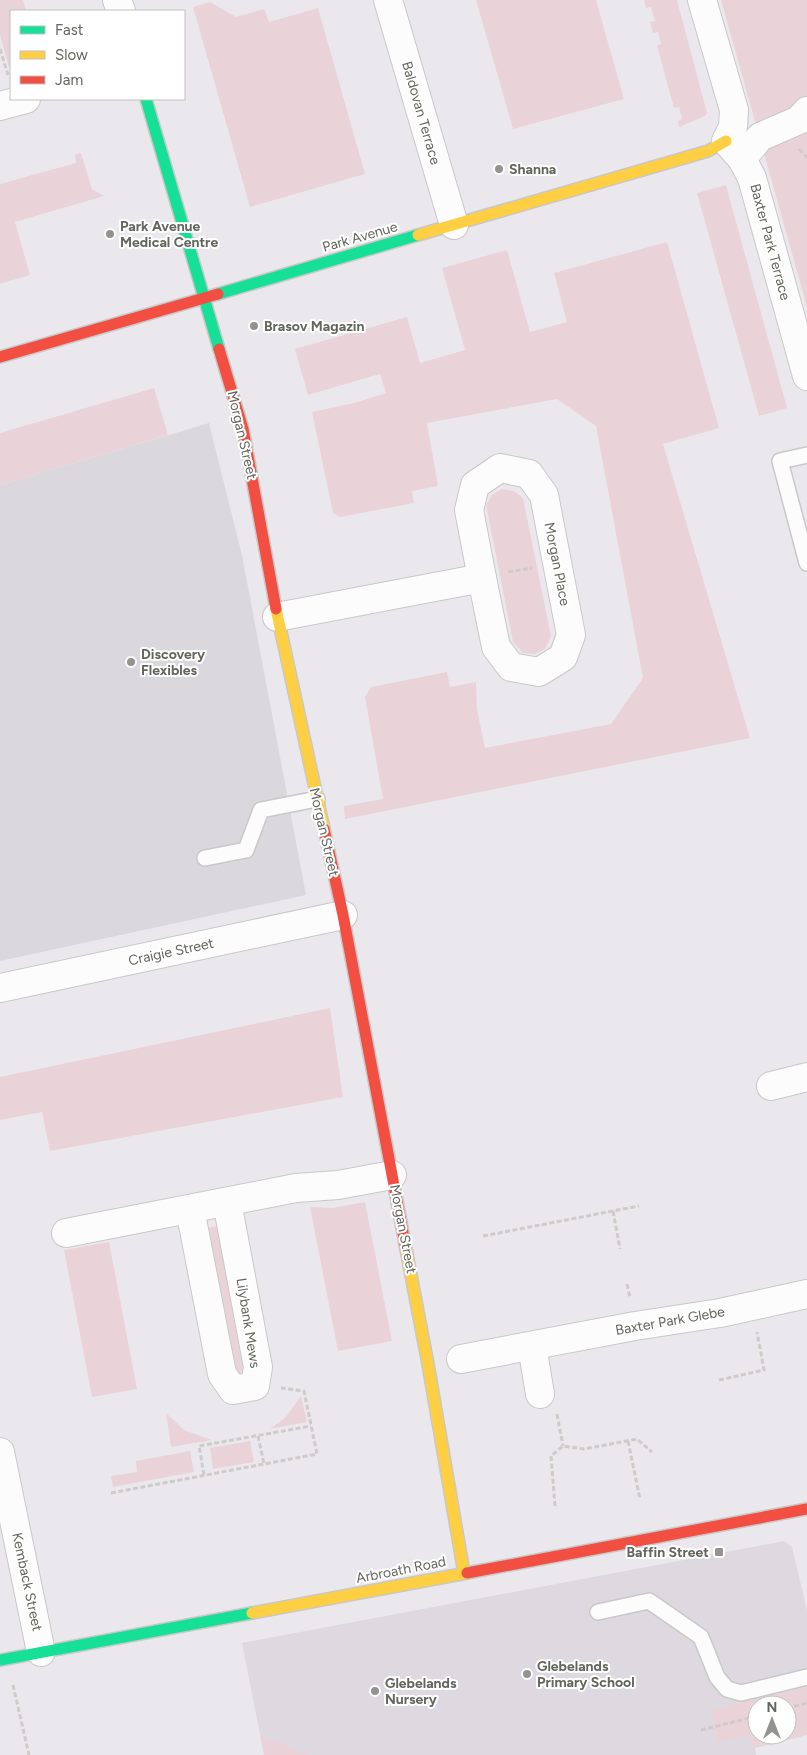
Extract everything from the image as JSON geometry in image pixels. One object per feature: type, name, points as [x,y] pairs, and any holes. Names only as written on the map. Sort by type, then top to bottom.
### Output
[{"type":"street","name":"Baldovan Terrace","points":[[388,0],[454,225]]},
{"type":"street","points":[[702,0],[734,110],[734,150],[798,120],[807,111]]},
{"type":"street","points":[[0,106],[22,100]]},
{"type":"street","name":"Morgan Street","points":[[146,100],[243,429],[277,617],[343,915],[428,1364],[464,1573]]},
{"type":"street","name":"Park Avenue","points":[[0,357],[708,151],[734,150]]},
{"type":"street","name":"Baxter Park Terrace","points":[[734,150],[752,178],[807,376]]},
{"type":"street","name":"Morgan Place","points":[[500,468],[529,474],[544,495],[557,563],[570,635],[563,657],[539,672],[511,667],[496,647],[482,578],[469,510],[475,484],[500,468]]},
{"type":"street","points":[[277,617],[482,578]]},
{"type":"street","name":"Craigie Street","points":[[0,988],[343,915]]},
{"type":"street","points":[[771,1086],[807,1077]]},
{"type":"street","points":[[66,1233],[296,1188],[338,1185],[392,1175]]},
{"type":"street","name":"Lilybank Mews","points":[[190,1209],[222,1374],[233,1390],[255,1386],[258,1367],[227,1202]]},
{"type":"street","name":"Baxter Park Glebe","points":[[461,1359],[752,1306],[807,1294]]},
{"type":"street","points":[[532,1346],[540,1394]]},
{"type":"street","name":"Kemback Street","points":[[0,1452],[41,1652]]},
{"type":"street","name":"Arbroath Road","points":[[3,1660],[807,1509]]},
{"type":"lane","points":[[807,454],[780,461],[807,563]]},
{"type":"lane","points":[[205,858],[246,850],[260,810],[317,799]]},
{"type":"lane","points":[[598,1612],[649,1601],[701,1636],[717,1677],[727,1689],[741,1693],[807,1677]]},
{"type":"path","points":[[0,49],[8,77]]},
{"type":"path","points":[[482,578],[557,563]]},
{"type":"path","points":[[483,1236],[639,1206]]},
{"type":"path","points":[[613,1211],[620,1249]]},
{"type":"path","points":[[719,1380],[764,1370],[752,1306]]},
{"type":"path","points":[[112,1493],[317,1454],[304,1391],[255,1386]]},
{"type":"path","points":[[204,1475],[199,1446],[311,1426]]},
{"type":"path","points":[[258,1436],[264,1464]]},
{"type":"path","points":[[555,1506],[550,1456],[563,1446],[584,1449],[637,1439],[652,1452]]},
{"type":"path","points":[[628,1441],[640,1499]]},
{"type":"path","points":[[3,1660],[29,1755]]},
{"type":"path","points":[[701,1730],[747,1718]]},
{"type":"shaded area","points":[[0,0],[23,0],[26,10],[10,10],[9,67],[0,35]]},
{"type":"shaded area","points":[[476,0],[596,0],[624,99],[513,129]]},
{"type":"shaded area","points":[[644,0],[677,0],[707,113],[705,116],[679,127],[678,121],[682,119],[679,107],[674,108],[657,46],[661,44],[658,32],[653,33],[650,22],[655,21],[651,7],[646,8]]},
{"type":"shaded area","points":[[721,0],[807,0],[807,307]]},
{"type":"shaded area","points":[[210,2],[236,17],[264,9],[269,22],[318,8],[365,174],[250,207],[193,7]]},
{"type":"shaded area","points":[[81,153],[92,189],[104,196],[15,222],[30,275],[0,284],[0,184],[76,163],[75,155]]},
{"type":"shaded area","points":[[726,185],[787,408],[759,416],[697,193]]},
{"type":"shaded area","points":[[667,242],[719,428],[663,444],[750,738],[345,819],[344,806],[383,799],[365,697],[371,687],[447,672],[450,687],[476,682],[477,709],[485,748],[611,724],[643,678],[596,426],[557,399],[427,423],[438,486],[412,491],[414,503],[340,517],[333,513],[312,412],[354,403],[386,393],[380,374],[308,395],[295,349],[407,317],[420,363],[465,350],[442,268],[507,250],[530,332],[567,322],[554,273]]},
{"type":"shaded area","points":[[154,388],[168,435],[0,485],[0,433]]},
{"type":"shaded area","name":"Discovery Flexibles","points":[[209,423],[242,555],[306,895],[0,961],[0,485]]},
{"type":"shaded area","points":[[502,489],[514,491],[523,498],[551,636],[545,649],[535,654],[523,653],[513,642],[486,505],[492,495]]},
{"type":"shaded area","points":[[330,1008],[343,1097],[50,1151],[42,1112],[0,1120],[0,1077]]},
{"type":"shaded area","points":[[365,1202],[392,1341],[338,1351],[310,1207],[332,1208]]},
{"type":"shaded area","points":[[217,1226],[243,1369],[240,1373],[234,1371],[207,1228]]},
{"type":"shaded area","points":[[109,1242],[137,1389],[92,1397],[64,1250]]},
{"type":"shaded area","points":[[301,1396],[307,1422],[270,1429],[286,1417]]},
{"type":"shaded area","points":[[166,1413],[184,1430],[212,1440],[171,1447]]},
{"type":"shaded area","points":[[250,1441],[254,1462],[213,1469],[210,1448]]},
{"type":"shaded area","points":[[190,1451],[194,1472],[113,1487],[111,1476],[137,1472],[136,1461]]},
{"type":"shaded area","name":"Glebelands Primary School","points":[[784,1541],[792,1547],[807,1610],[807,1735],[797,1738],[797,1695],[747,1695],[747,1745],[767,1745],[755,1748],[756,1755],[264,1755],[242,1643]]},
{"type":"shaded area","points":[[807,1687],[807,1735],[797,1737],[797,1695],[774,1695]]},
{"type":"shaded area","points":[[747,1701],[747,1736],[719,1743],[711,1710]]},
{"type":"shaded area","points":[[260,1735],[307,1754],[307,1755],[264,1755]]},
{"type":"shaded area","points":[[753,1745],[766,1745],[754,1748]]},
{"type":"traffic: fast","points":[[146,100],[219,349]]},
{"type":"traffic: fast","points":[[218,294],[418,235]]},
{"type":"traffic: fast","points":[[0,1660],[252,1613]]},
{"type":"traffic: slow","points":[[418,235],[708,151],[726,141]]},
{"type":"traffic: slow","points":[[276,609],[324,829]]},
{"type":"traffic: slow","points":[[406,1249],[464,1573]]},
{"type":"traffic: slow","points":[[252,1613],[467,1573]]},
{"type":"traffic: jam","points":[[0,357],[218,294]]},
{"type":"traffic: jam","points":[[219,349],[243,429],[276,609]]},
{"type":"traffic: jam","points":[[324,829],[343,915],[406,1249]]},
{"type":"traffic: jam","points":[[467,1573],[807,1509]]},
{"type":"place","name":"Shanna","points":[[499,169]]},
{"type":"place","name":"Park Avenue Medical Centre","points":[[110,234]]},
{"type":"place","name":"Brasov Magazin","points":[[254,326]]},
{"type":"place","name":"Discovery Flexibles","points":[[131,662]]},
{"type":"place","name":"Baffin Street","points":[[719,1552]]},
{"type":"place","name":"Glebelands Primary School","points":[[527,1674]]},
{"type":"place","name":"Glebelands Nursery","points":[[375,1691]]}]
